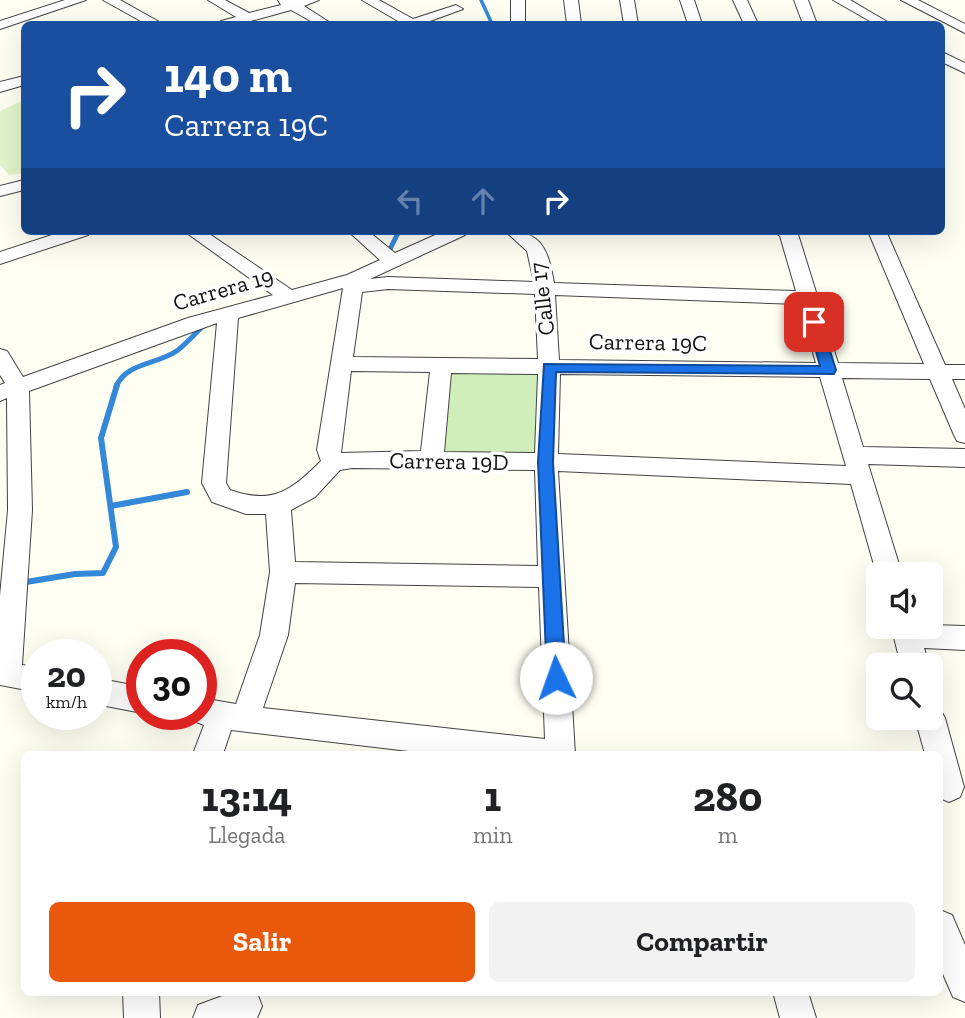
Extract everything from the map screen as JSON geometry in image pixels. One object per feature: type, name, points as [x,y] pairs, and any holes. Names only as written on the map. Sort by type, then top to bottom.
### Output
[{"type":"street","points":[[4,21],[79,0]]},
{"type":"street","points":[[110,0],[150,21]]},
{"type":"street","points":[[215,0],[235,21]]},
{"type":"street","points":[[239,21],[287,3],[312,0]]},
{"type":"street","points":[[369,0],[406,21]]},
{"type":"street","points":[[440,0],[475,14]]},
{"type":"street","points":[[518,0],[518,21]]},
{"type":"street","points":[[571,0],[574,21]]},
{"type":"street","points":[[627,0],[630,21]]},
{"type":"street","points":[[687,0],[694,21]]},
{"type":"street","points":[[740,0],[750,21]]},
{"type":"street","points":[[801,0],[812,21]]},
{"type":"street","points":[[839,0],[878,21]]},
{"type":"street","points":[[908,0],[956,25]]},
{"type":"street","points":[[287,3],[320,21]]},
{"type":"street","points":[[417,21],[452,5]]},
{"type":"street","points":[[4,21],[21,29]]},
{"type":"street","points":[[945,58],[965,69]]},
{"type":"street","points":[[0,87],[21,82]]},
{"type":"street","points":[[1,189],[21,186]]},
{"type":"street","points":[[0,258],[70,235]]},
{"type":"street","points":[[199,235],[289,297]]},
{"type":"street","points":[[361,235],[392,260]]},
{"type":"street","name":"Carrera 19","points":[[9,390],[195,323],[289,297],[354,283],[392,260],[450,235]]},
{"type":"street","name":"Calle 17","points":[[519,235],[535,248],[540,257],[545,289],[549,367],[546,462],[560,751]]},
{"type":"street","points":[[789,235],[886,562]]},
{"type":"street","points":[[879,235],[965,435]]},
{"type":"street","points":[[228,314],[214,483],[221,496],[246,505],[278,505],[306,491],[333,463],[329,450],[354,283],[807,298]]},
{"type":"street","points":[[0,356],[9,390],[20,510],[4,674]]},
{"type":"street","name":"Carrera 19C","points":[[342,364],[965,372]]},
{"type":"street","points":[[432,460],[441,365]]},
{"type":"street","name":"Carrera 19D","points":[[333,463],[352,459],[858,466],[965,458]]},
{"type":"street","points":[[209,751],[223,715],[274,635],[283,572],[278,505]]},
{"type":"street","points":[[283,572],[551,577]]},
{"type":"street","points":[[943,635],[965,638]]},
{"type":"street","points":[[223,715],[527,751]]},
{"type":"street","points":[[934,730],[940,751]]},
{"type":"street","points":[[943,761],[951,787]]},
{"type":"street","points":[[943,934],[965,985]]},
{"type":"street","points":[[141,996],[142,1018]]},
{"type":"street","points":[[791,996],[798,1018]]},
{"type":"street","points":[[211,1018],[244,1006]]},
{"type":"green space","points":[[21,101],[21,173],[9,175],[0,165],[0,111]]},
{"type":"green space","points":[[445,369],[539,371],[540,458],[438,456]]},
{"type":"waterway","points":[[481,0],[491,21]]},
{"type":"waterway","points":[[389,251],[397,235]]},
{"type":"waterway","points":[[117,386],[135,368],[178,350],[203,326]]},
{"type":"waterway","points":[[26,582],[75,574],[103,573],[116,547],[101,438],[117,386]]},
{"type":"waterway","points":[[111,506],[187,492]]},
{"type":"route","points":[[556,678],[546,462],[549,367],[829,370],[814,322]]}]
